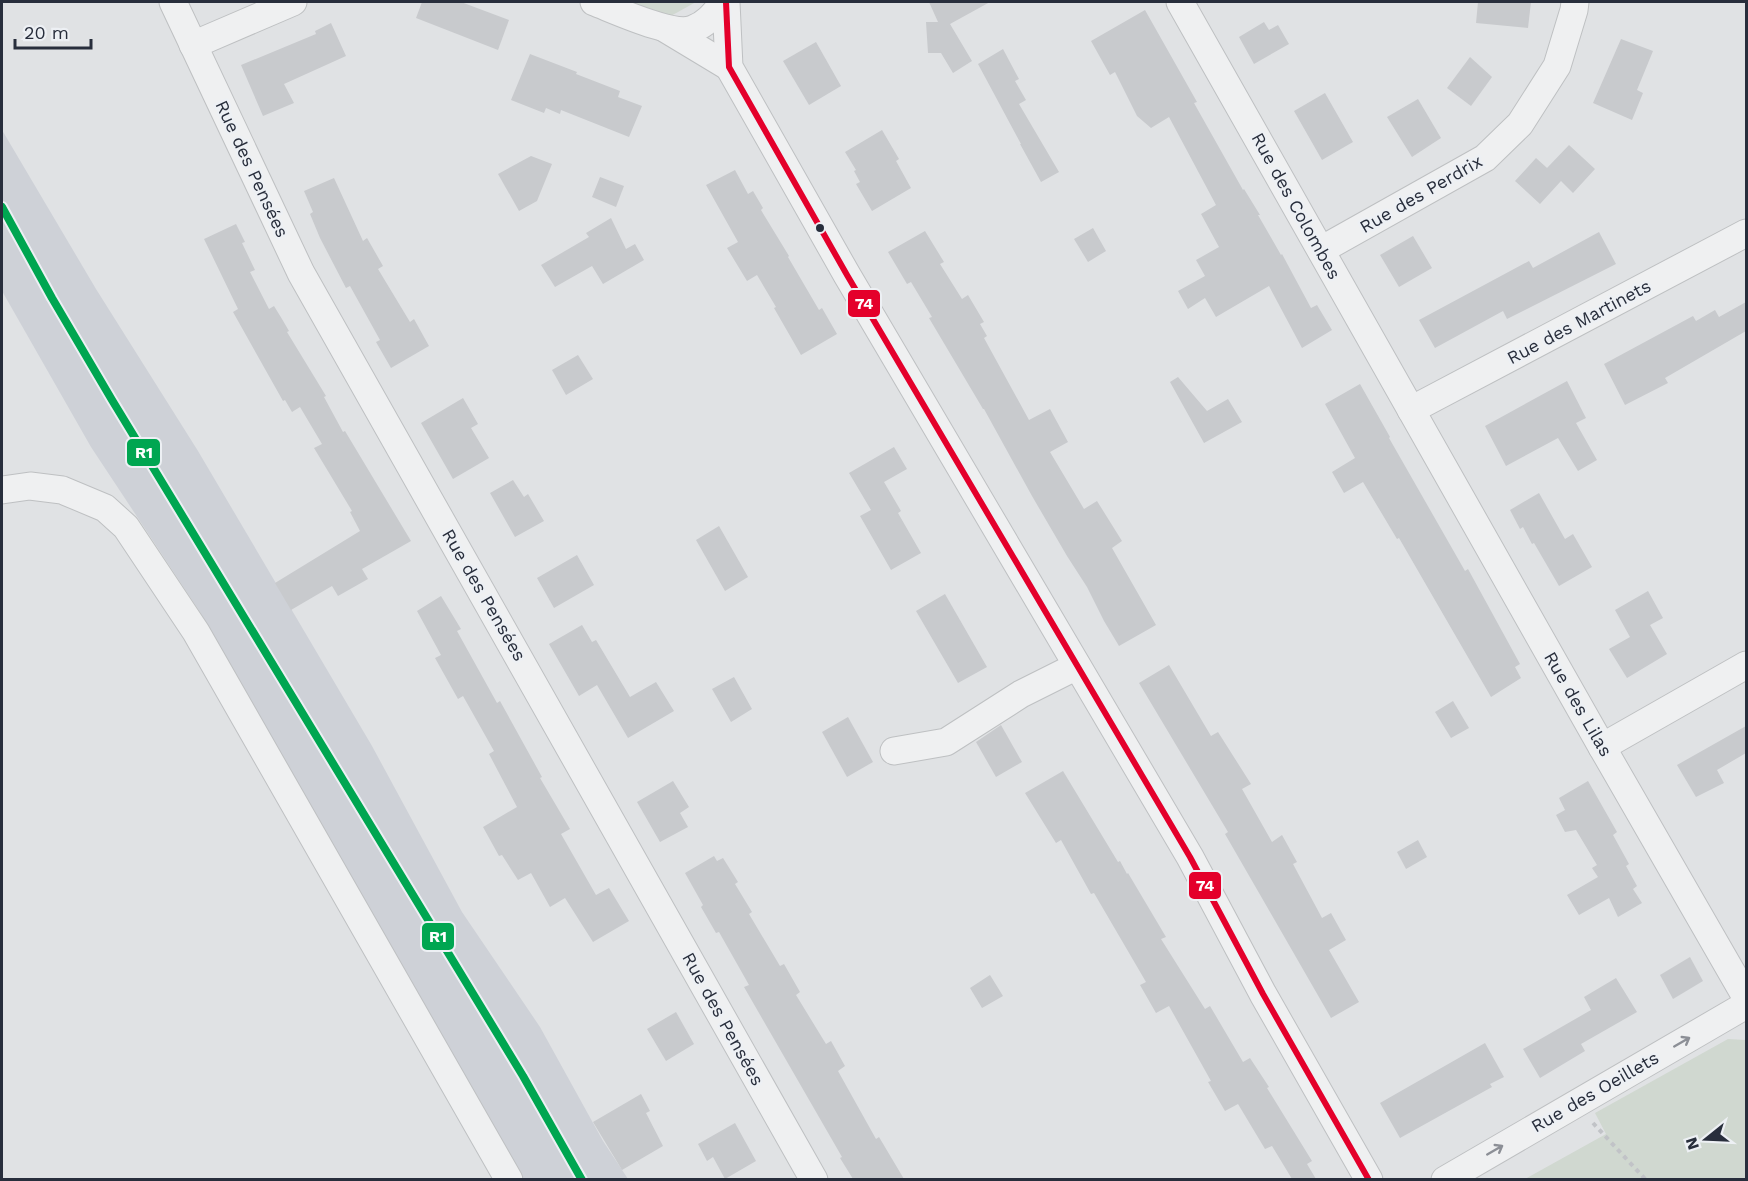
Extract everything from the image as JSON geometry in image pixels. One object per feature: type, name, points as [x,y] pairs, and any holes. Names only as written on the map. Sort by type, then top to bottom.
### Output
[{"type":"street","name":"Rue des Pensées","points":[[173,2],[301,273],[814,1179]]},
{"type":"street","points":[[193,45],[293,2]]},
{"type":"street","points":[[594,2],[666,29],[729,67]]},
{"type":"street","points":[[666,29],[690,31],[708,21],[725,2]]},
{"type":"street","points":[[725,2],[729,67],[847,275],[1190,857],[1263,994],[1369,1179]]},
{"type":"street","name":"Rue des Colombes","points":[[1180,2],[1411,410]]},
{"type":"street","name":"Rue des Perdrix","points":[[1322,250],[1485,158],[1520,124],[1557,66],[1575,2]]},
{"type":"street","name":"Rue des Martinets","points":[[1411,410],[1746,233]]},
{"type":"street","name":"Rue des Lilas","points":[[1411,410],[1746,997]]},
{"type":"street","points":[[2,490],[30,486],[62,490],[105,508],[126,527],[196,632],[509,1179]]},
{"type":"street","points":[[894,751],[946,742],[1021,694],[1077,666]]},
{"type":"street","points":[[1602,747],[1746,666]]},
{"type":"street","name":"Rue des Oeillets","points":[[1444,1179],[1746,1005]]},
{"type":"path","points":[[1593,1123],[1646,1179]]},
{"type":"shaded area","points":[[631,2],[696,2],[669,17]]},
{"type":"shaded area","points":[[2,130],[96,289],[198,451],[372,746],[462,912],[540,1027],[603,1141],[628,1179],[524,1179],[200,612],[91,447],[2,291]]},
{"type":"shaded area","points":[[1728,1039],[1746,1040],[1746,1179],[1525,1179],[1606,1134],[1595,1113]]},
{"type":"building","points":[[422,2],[461,2],[509,20],[498,50],[416,18]]},
{"type":"building","points":[[929,2],[990,2],[950,24],[972,61],[953,73],[941,53],[928,53],[926,22],[938,22]]},
{"type":"building","points":[[1478,2],[1531,2],[1528,28],[1476,23]]},
{"type":"building","points":[[1145,10],[1197,102],[1194,103],[1243,190],[1260,215],[1258,215],[1311,308],[1317,305],[1332,330],[1302,348],[1269,286],[1216,317],[1205,298],[1188,309],[1178,291],[1205,276],[1196,260],[1219,247],[1201,214],[1216,205],[1169,117],[1151,128],[1137,116],[1115,72],[1110,75],[1091,41]]},
{"type":"building","points":[[1264,22],[1269,30],[1278,25],[1289,44],[1254,64],[1239,37]]},
{"type":"building","points":[[331,23],[346,56],[284,84],[294,103],[263,116],[241,65],[316,34],[315,31]]},
{"type":"building","points":[[1621,39],[1653,51],[1637,90],[1643,93],[1632,120],[1593,103]]},
{"type":"building","points":[[816,42],[841,86],[809,105],[783,61]]},
{"type":"building","points":[[1003,49],[1019,79],[1015,81],[1026,100],[1019,104],[1059,172],[1041,182],[978,64]]},
{"type":"building","points":[[530,54],[620,91],[618,97],[642,106],[629,137],[561,110],[560,114],[546,108],[544,113],[511,100]]},
{"type":"building","points":[[1470,57],[1492,77],[1471,106],[1447,88]]},
{"type":"building","points":[[1325,93],[1353,142],[1322,160],[1294,111]]},
{"type":"building","points":[[1418,99],[1441,138],[1412,157],[1387,117]]},
{"type":"building","points":[[882,130],[899,159],[896,161],[911,188],[872,211],[856,184],[860,182],[854,171],[856,170],[845,152]]},
{"type":"building","points":[[1569,145],[1595,169],[1573,193],[1561,181],[1540,204],[1515,181],[1536,158],[1547,168]]},
{"type":"building","points":[[531,156],[552,164],[537,201],[519,211],[498,174]]},
{"type":"building","points":[[735,170],[748,194],[753,191],[763,208],[761,210],[819,310],[822,308],[837,334],[801,355],[757,275],[747,281],[727,248],[738,242],[706,185]]},
{"type":"building","points":[[600,177],[624,186],[616,207],[592,197]]},
{"type":"building","points":[[334,178],[363,241],[367,238],[383,266],[378,269],[410,322],[414,319],[429,346],[391,368],[376,342],[380,340],[350,286],[346,288],[310,214],[313,212],[304,191]]},
{"type":"building","points":[[611,218],[626,249],[635,244],[644,260],[603,284],[592,266],[555,287],[541,265],[589,237],[586,233]]},
{"type":"building","points":[[236,224],[255,270],[250,272],[269,309],[274,306],[282,319],[289,331],[287,332],[326,396],[324,397],[343,432],[345,431],[411,541],[362,569],[368,579],[338,596],[332,586],[291,610],[275,583],[360,531],[350,512],[352,511],[314,448],[322,444],[300,407],[292,412],[285,400],[283,401],[233,312],[238,309],[204,239]]},
{"type":"building","points":[[1093,228],[1106,251],[1088,262],[1074,239]]},
{"type":"building","points":[[925,231],[944,262],[940,264],[962,299],[968,295],[984,322],[980,324],[987,336],[984,338],[1029,420],[1050,409],[1068,442],[1050,452],[1084,509],[1097,501],[1122,541],[1112,548],[1156,625],[1119,646],[984,409],[929,318],[932,317],[911,282],[907,284],[888,252]]},
{"type":"building","points":[[1599,232],[1616,264],[1507,319],[1503,311],[1435,348],[1419,320],[1529,261],[1533,268]]},
{"type":"building","points":[[1413,236],[1432,268],[1399,287],[1380,255]]},
{"type":"building","points":[[1746,302],[1746,331],[1665,378],[1668,383],[1625,405],[1604,364],[1693,316],[1696,321],[1715,310],[1719,317]]},
{"type":"building","points":[[578,355],[593,379],[566,395],[552,370]]},
{"type":"building","points":[[1178,377],[1207,411],[1228,399],[1242,422],[1204,443],[1170,382]]},
{"type":"building","points":[[1567,381],[1586,418],[1576,423],[1597,460],[1578,471],[1558,438],[1506,466],[1485,426]]},
{"type":"building","points":[[1360,384],[1465,571],[1468,569],[1520,664],[1515,667],[1521,678],[1491,697],[1399,538],[1397,539],[1363,482],[1344,493],[1332,472],[1355,458],[1325,404]]},
{"type":"building","points":[[463,398],[478,424],[471,428],[489,458],[453,479],[421,423]]},
{"type":"building","points":[[894,447],[907,469],[884,482],[901,511],[898,513],[921,553],[891,570],[860,516],[871,510],[849,473]]},
{"type":"building","points":[[513,480],[524,497],[528,494],[544,521],[515,537],[490,493]]},
{"type":"building","points":[[1539,493],[1565,539],[1573,534],[1592,567],[1559,586],[1534,543],[1532,544],[1523,527],[1520,529],[1510,510]]},
{"type":"building","points":[[719,526],[748,577],[725,591],[696,540]]},
{"type":"building","points":[[577,555],[594,585],[554,608],[537,578]]},
{"type":"building","points":[[1648,591],[1663,618],[1650,625],[1667,654],[1627,678],[1609,649],[1630,637],[1615,610]]},
{"type":"building","points":[[945,594],[987,667],[958,683],[916,611]]},
{"type":"building","points":[[441,596],[461,629],[457,631],[497,703],[500,701],[542,777],[540,778],[570,829],[561,834],[596,895],[609,888],[629,921],[593,942],[565,898],[550,907],[531,873],[518,880],[502,855],[499,856],[483,827],[517,807],[489,754],[494,751],[463,696],[458,699],[435,658],[441,655],[417,611]]},
{"type":"building","points":[[582,625],[592,642],[596,640],[630,697],[656,682],[674,711],[628,738],[597,685],[579,696],[549,644]]},
{"type":"building","points":[[1169,665],[1211,736],[1218,732],[1251,784],[1242,789],[1272,842],[1282,835],[1297,862],[1293,864],[1322,918],[1331,913],[1346,940],[1329,950],[1359,1002],[1331,1018],[1225,834],[1228,832],[1139,683]]},
{"type":"building","points":[[734,677],[752,709],[731,722],[712,689]]},
{"type":"building","points":[[1453,701],[1469,728],[1451,738],[1435,712]]},
{"type":"building","points":[[848,717],[873,762],[847,777],[822,732]]},
{"type":"building","points":[[1001,725],[1022,762],[996,777],[976,742]]},
{"type":"building","points":[[1746,726],[1746,753],[1717,770],[1724,783],[1696,797],[1677,765]]},
{"type":"building","points":[[1063,771],[1118,862],[1120,861],[1128,873],[1166,937],[1161,939],[1205,1009],[1210,1006],[1243,1062],[1250,1058],[1269,1087],[1267,1088],[1312,1161],[1307,1164],[1316,1179],[1292,1179],[1272,1146],[1265,1149],[1238,1104],[1225,1111],[1169,1006],[1156,1013],[1140,985],[1146,982],[1094,893],[1091,894],[1061,840],[1056,843],[1025,793]]},
{"type":"building","points":[[673,781],[689,807],[680,813],[688,827],[660,842],[637,802]]},
{"type":"building","points":[[1588,781],[1617,832],[1613,835],[1629,864],[1626,866],[1637,886],[1633,889],[1642,903],[1618,917],[1609,898],[1579,915],[1567,895],[1598,877],[1592,868],[1597,865],[1576,830],[1565,832],[1556,815],[1565,810],[1559,798]]},
{"type":"building","points":[[1418,840],[1427,857],[1406,869],[1397,852]]},
{"type":"building","points":[[714,856],[717,861],[723,858],[738,882],[735,884],[752,912],[749,914],[780,966],[784,964],[800,992],[796,995],[826,1044],[831,1041],[845,1066],[838,1071],[876,1139],[879,1137],[904,1179],[853,1179],[840,1158],[842,1157],[744,987],[749,985],[719,932],[716,933],[701,907],[703,905],[685,873]]},
{"type":"building","points":[[1690,957],[1703,981],[1673,999],[1660,975]]},
{"type":"building","points":[[990,975],[1003,996],[982,1008],[970,988]]},
{"type":"building","points":[[1616,978],[1637,1012],[1581,1044],[1585,1051],[1540,1078],[1523,1049],[1591,1010],[1584,997]]},
{"type":"building","points":[[676,1012],[694,1044],[666,1061],[647,1029]]},
{"type":"building","points":[[1485,1043],[1504,1077],[1490,1084],[1492,1087],[1400,1138],[1380,1103]]},
{"type":"building","points":[[641,1094],[650,1111],[646,1113],[663,1146],[622,1170],[593,1122]]},
{"type":"building","points":[[735,1123],[756,1161],[725,1179],[713,1157],[707,1161],[698,1144]]},
{"type":"transit line","name":"74","points":[[726,2],[729,67],[847,275],[1190,857],[1263,994],[1369,1180]]},
{"type":"transit line","name":"R1","points":[[2,207],[112,400],[523,1076],[582,1180]]}]
